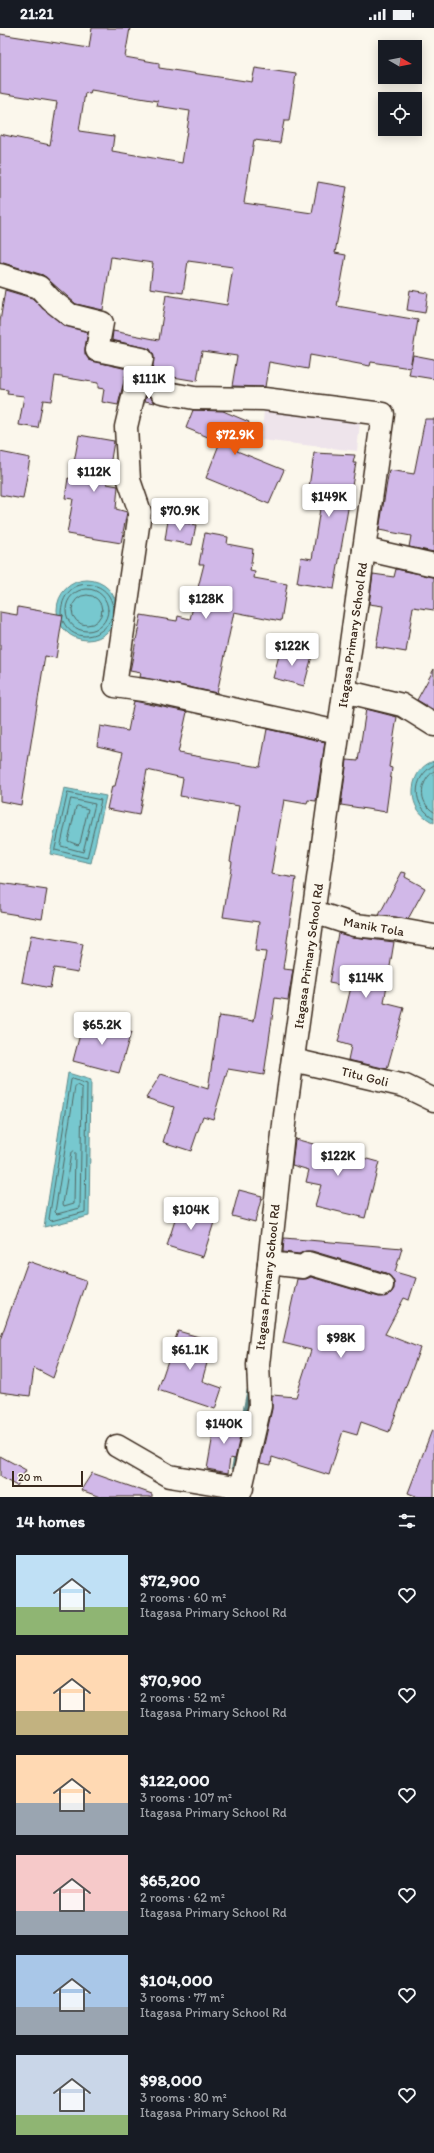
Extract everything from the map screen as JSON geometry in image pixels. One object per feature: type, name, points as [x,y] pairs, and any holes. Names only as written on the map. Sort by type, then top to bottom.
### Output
[{"type":"street","points":[[0,275],[39,287],[51,300],[70,316],[102,323],[97,350],[142,359],[126,427],[129,480],[140,512],[116,686],[150,691],[338,732]]},
{"type":"street","name":"Itagasa Primary School Rd","points":[[136,381],[160,386],[162,392],[194,398],[264,399],[383,414],[314,912],[284,1115],[258,1365],[260,1406],[241,1492]]},
{"type":"street","points":[[364,549],[434,565]]},
{"type":"street","points":[[344,691],[402,705],[434,725]]},
{"type":"street","name":"Manik Tola","points":[[314,912],[354,925],[395,929],[434,936]]},
{"type":"street","name":"Titu Goli","points":[[293,1060],[405,1086],[434,1100]]},
{"type":"street","points":[[269,1263],[302,1267],[308,1263],[382,1285]]},
{"type":"street","points":[[117,1446],[169,1476],[241,1492]]},
{"type":"shaded area","points":[[264,411],[360,422],[357,451],[261,440]]},
{"type":"water","points":[[81,580],[93,580],[104,585],[112,593],[117,604],[115,622],[104,635],[93,640],[81,640],[70,635],[62,627],[57,616],[57,604],[62,593],[70,585]]},
{"type":"water","points":[[434,761],[434,823],[424,817],[417,808],[414,802],[413,788],[417,774],[427,764]]},
{"type":"water","points":[[64,788],[106,796],[91,863],[50,854]]},
{"type":"water","points":[[68,1073],[91,1080],[89,1216],[44,1227]]},
{"type":"building","points":[[92,28],[130,28],[125,57],[159,63],[159,68],[252,82],[255,68],[296,74],[289,121],[284,121],[280,143],[254,140],[244,203],[312,213],[318,182],[347,187],[335,253],[346,255],[337,306],[418,320],[410,368],[371,362],[370,366],[310,355],[308,369],[269,362],[265,387],[232,386],[237,356],[202,351],[197,381],[167,376],[152,372],[154,356],[150,349],[112,340],[113,331],[159,340],[166,295],[227,305],[233,267],[188,261],[183,293],[150,288],[153,263],[111,257],[103,310],[76,304],[43,275],[0,262],[0,134],[50,145],[57,102],[0,93],[0,34],[89,48]],"holes":[[[91,90],[158,101],[157,106],[190,111],[182,163],[112,151],[114,136],[79,131],[85,93],[90,94]]]},
{"type":"building","points":[[5,290],[32,298],[63,325],[88,332],[85,354],[89,360],[127,369],[118,405],[102,402],[104,389],[98,388],[98,383],[55,376],[51,401],[43,400],[38,428],[19,425],[24,396],[7,394],[8,390],[0,389],[0,322]]},
{"type":"building","points":[[410,290],[428,293],[425,313],[407,310]]},
{"type":"building","points":[[413,355],[434,359],[434,379],[409,375]]},
{"type":"building","points":[[146,396],[151,397],[155,403],[145,401]]},
{"type":"building","points":[[193,410],[223,411],[249,422],[237,451],[284,470],[269,504],[206,478],[220,442],[186,428]]},
{"type":"building","points":[[425,419],[434,419],[434,552],[409,547],[411,536],[379,530],[389,470],[414,474]]},
{"type":"building","points":[[79,435],[114,441],[107,484],[118,486],[116,509],[127,512],[121,543],[67,534],[73,499],[65,498],[68,478],[71,479]]},
{"type":"building","points":[[0,452],[30,458],[23,499],[0,495]]},
{"type":"building","points":[[314,453],[355,455],[353,463],[356,463],[334,589],[297,583],[301,557],[312,559],[323,490],[309,487]]},
{"type":"building","points":[[168,520],[196,525],[192,545],[165,540]]},
{"type":"building","points":[[205,533],[228,537],[227,544],[253,549],[250,571],[255,572],[254,578],[287,584],[281,621],[234,612],[217,693],[140,677],[141,673],[130,671],[141,615],[177,621],[178,616],[190,619],[204,564],[199,564]]},
{"type":"building","points":[[396,569],[434,577],[434,610],[413,607],[406,652],[376,647],[383,606],[369,604],[373,574],[394,577]]},
{"type":"building","points":[[18,607],[63,615],[56,658],[45,656],[21,805],[0,801],[0,612],[17,615]]},
{"type":"building","points":[[281,648],[312,656],[304,686],[273,678]]},
{"type":"building","points":[[434,669],[434,710],[417,700]]},
{"type":"building","points":[[134,701],[187,712],[178,753],[260,767],[267,729],[325,742],[316,801],[308,800],[307,804],[284,800],[271,874],[296,878],[283,969],[293,970],[288,1000],[275,998],[264,1075],[228,1069],[213,1119],[203,1116],[191,1151],[163,1142],[174,1107],[146,1098],[161,1074],[208,1089],[219,1016],[254,1021],[266,952],[255,951],[259,922],[223,917],[239,806],[180,796],[183,778],[147,770],[139,815],[107,809],[112,786],[115,786],[123,752],[97,746],[100,726],[128,731]]},
{"type":"building","points":[[366,709],[397,717],[389,767],[392,768],[386,812],[341,805],[347,760],[358,761]]},
{"type":"building","points":[[402,872],[406,873],[405,877],[425,888],[408,919],[379,915]]},
{"type":"building","points":[[0,883],[47,890],[42,919],[0,912]]},
{"type":"building","points":[[338,933],[353,937],[394,942],[384,1003],[404,1008],[387,1069],[348,1060],[351,1046],[338,1042],[351,987],[329,983]]},
{"type":"building","points":[[31,935],[83,944],[78,972],[54,968],[50,988],[22,982]]},
{"type":"building","points":[[84,1019],[131,1032],[119,1073],[73,1061]]},
{"type":"building","points":[[295,1139],[379,1162],[365,1218],[315,1206],[321,1185],[306,1182],[309,1170],[292,1165]]},
{"type":"building","points":[[239,1190],[262,1196],[255,1222],[232,1216]]},
{"type":"building","points":[[180,1204],[216,1216],[203,1257],[167,1246]]},
{"type":"building","points":[[284,1238],[402,1248],[395,1272],[416,1278],[409,1300],[404,1298],[385,1334],[420,1348],[389,1432],[361,1422],[357,1435],[343,1431],[329,1475],[272,1457],[271,1465],[260,1463],[272,1409],[272,1395],[296,1397],[311,1350],[283,1343],[297,1279],[306,1279],[311,1277],[379,1297],[390,1294],[394,1289],[394,1282],[386,1273],[312,1251],[305,1251],[299,1254],[283,1252]]},
{"type":"building","points":[[28,1261],[86,1281],[53,1378],[34,1368],[30,1396],[0,1392],[0,1340]]},
{"type":"building","points":[[178,1331],[213,1341],[202,1381],[222,1388],[215,1409],[158,1390]]},
{"type":"building","points":[[216,1418],[243,1423],[235,1459],[230,1458],[228,1473],[207,1469]]},
{"type":"building","points":[[432,1430],[434,1431],[434,1497],[418,1497],[408,1493]]},
{"type":"building","points":[[0,1456],[26,1470],[17,1486],[0,1477]]},
{"type":"building","points":[[92,1473],[152,1494],[152,1497],[100,1497],[81,1490]]},
{"type":"waterway","points":[[235,1467],[250,1391]]}]
